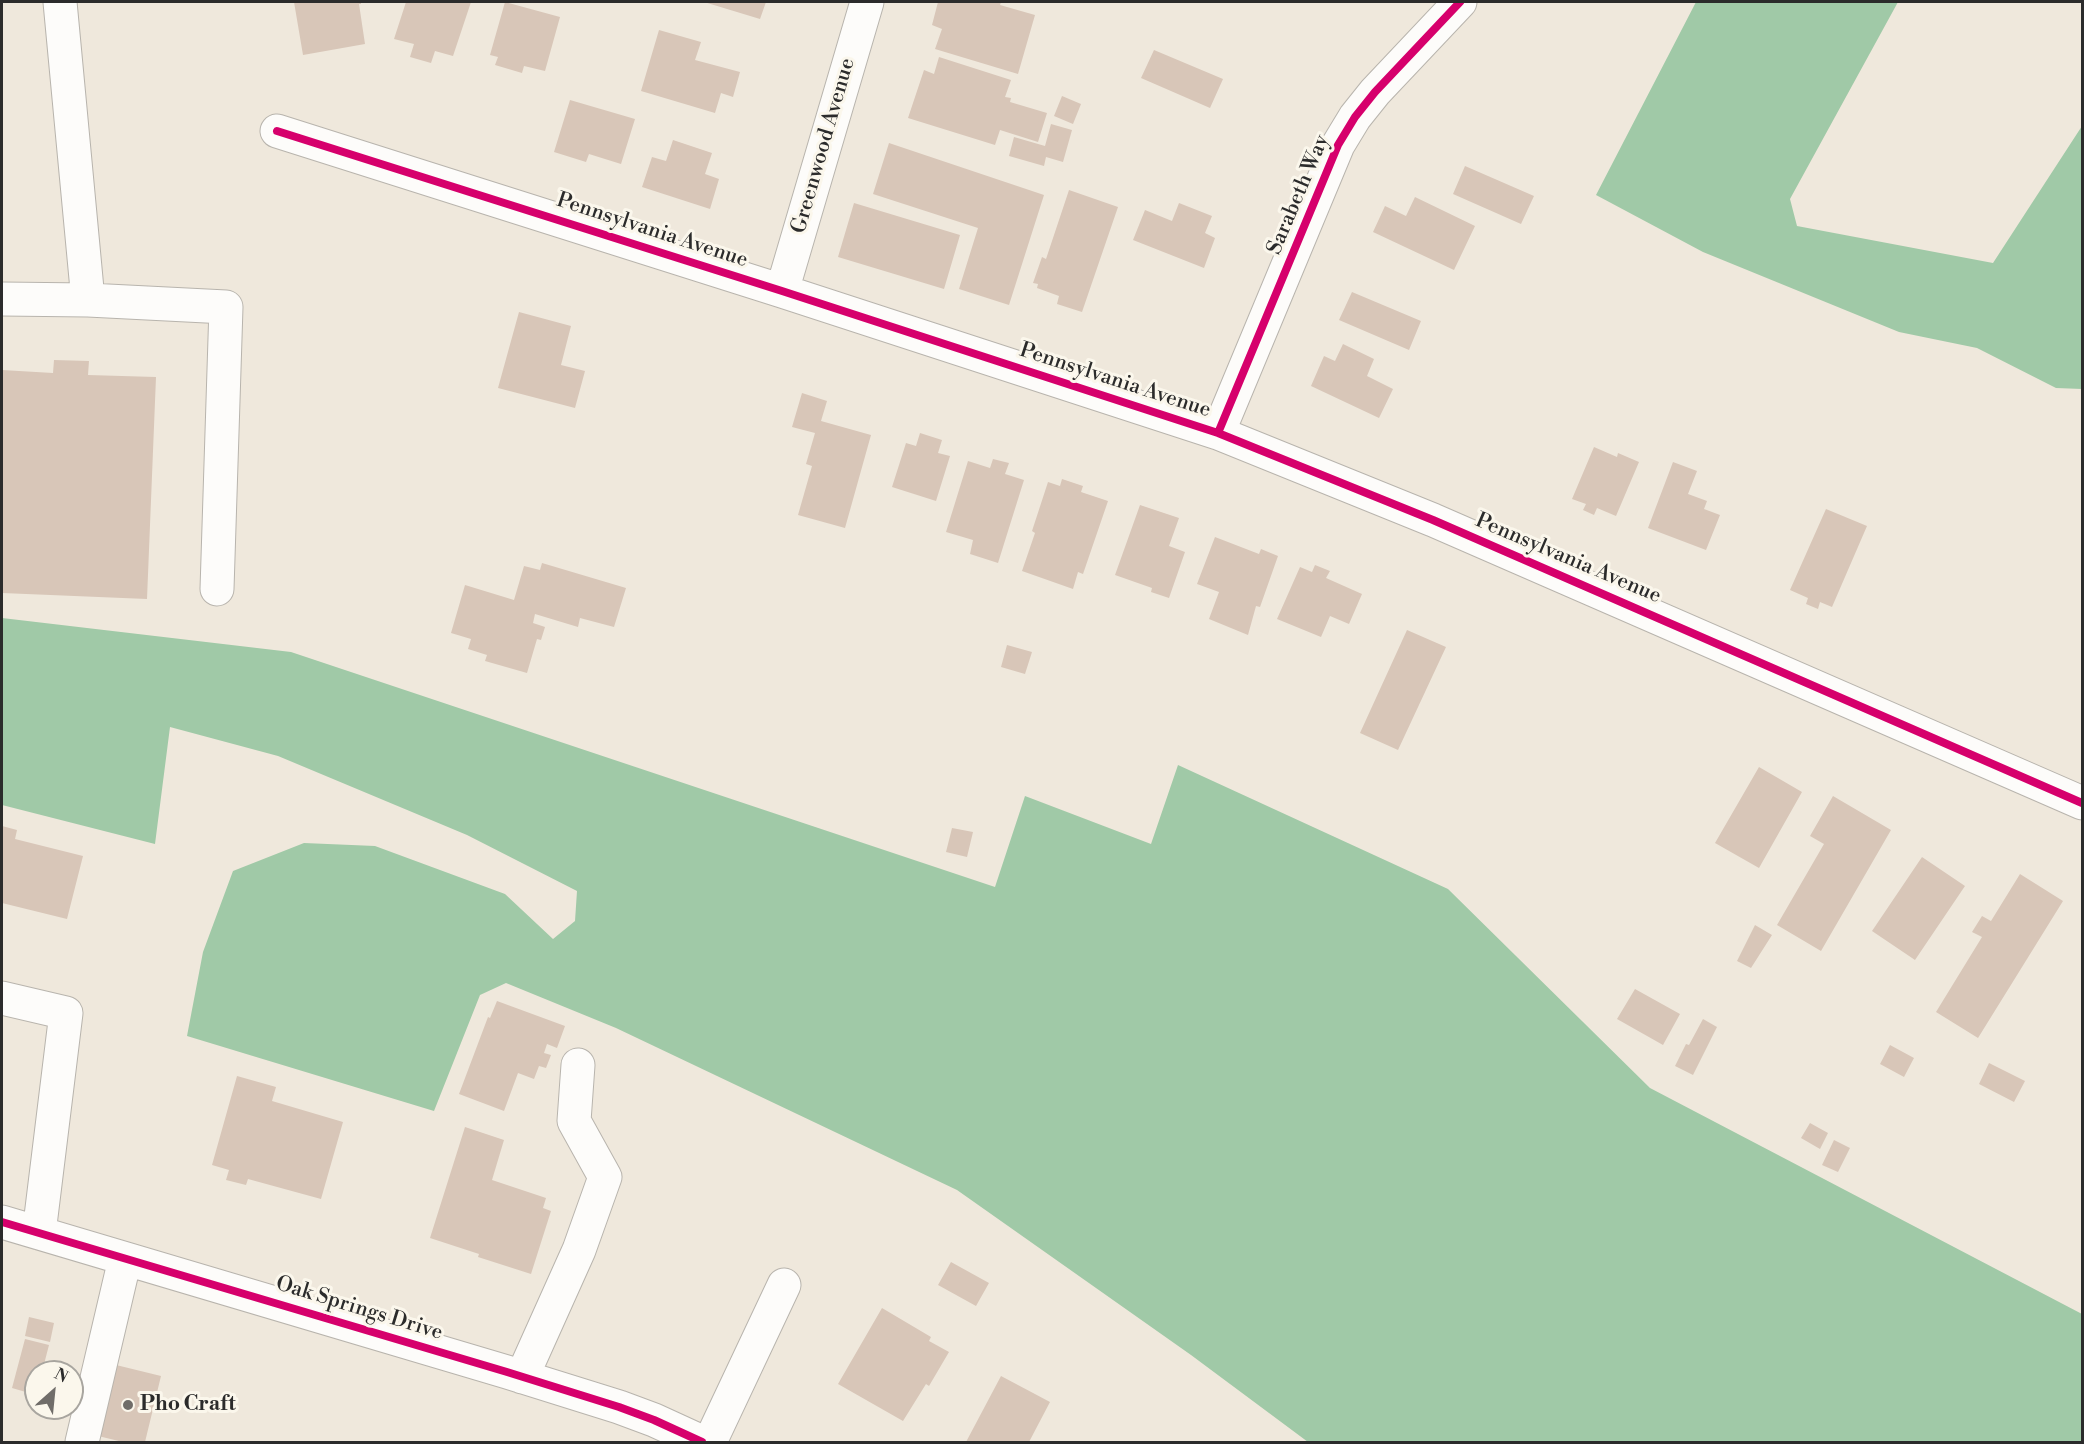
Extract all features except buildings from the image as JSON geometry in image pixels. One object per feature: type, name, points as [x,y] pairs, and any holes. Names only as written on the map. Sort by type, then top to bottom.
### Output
[{"type":"street","points":[[60,2],[88,300]]},
{"type":"street","name":"Greenwood Avenue","points":[[782,291],[867,2]]},
{"type":"street","name":"Sarabeth Way","points":[[1218,433],[1338,146],[1355,117],[1375,92],[1460,2]]},
{"type":"street","name":"Pennsylvania Avenue","points":[[277,131],[782,291],[1218,433],[1433,520],[2082,803]]},
{"type":"street","points":[[2,299],[88,300],[226,307],[217,589]]},
{"type":"street","points":[[2,998],[66,1013],[39,1233]]},
{"type":"street","points":[[522,1377],[579,1250],[605,1178],[574,1121],[578,1065]]},
{"type":"street","name":"Oak Springs Drive","points":[[2,1222],[522,1377],[654,1420],[702,1443]]},
{"type":"street","points":[[82,1443],[125,1258]]},
{"type":"street","points":[[710,1443],[784,1285]]},
{"type":"green space","points":[[1696,2],[1898,2],[1790,199],[1797,226],[1993,263],[2082,126],[2082,389],[2056,388],[1977,348],[1899,332],[1703,252],[1596,195]]},
{"type":"green space","points":[[2,618],[291,652],[995,887],[1025,796],[1151,844],[1178,765],[1448,889],[1650,1088],[2082,1314],[2082,1442],[1308,1442],[1191,1355],[957,1190],[616,1028],[506,983],[480,995],[434,1111],[187,1036],[203,952],[233,871],[304,843],[375,846],[505,894],[553,939],[575,921],[577,891],[467,835],[278,756],[170,727],[155,844],[2,805]]},
{"type":"cycle path","points":[[1218,433],[1338,145],[1355,117],[1375,92],[1460,2]]},
{"type":"cycle path","points":[[277,131],[782,291],[1218,433],[1433,520],[2082,803]]},
{"type":"cycle path","points":[[2,1222],[619,1407],[702,1442]]},
{"type":"place","name":"Pho Craft","points":[[128,1405]]}]
